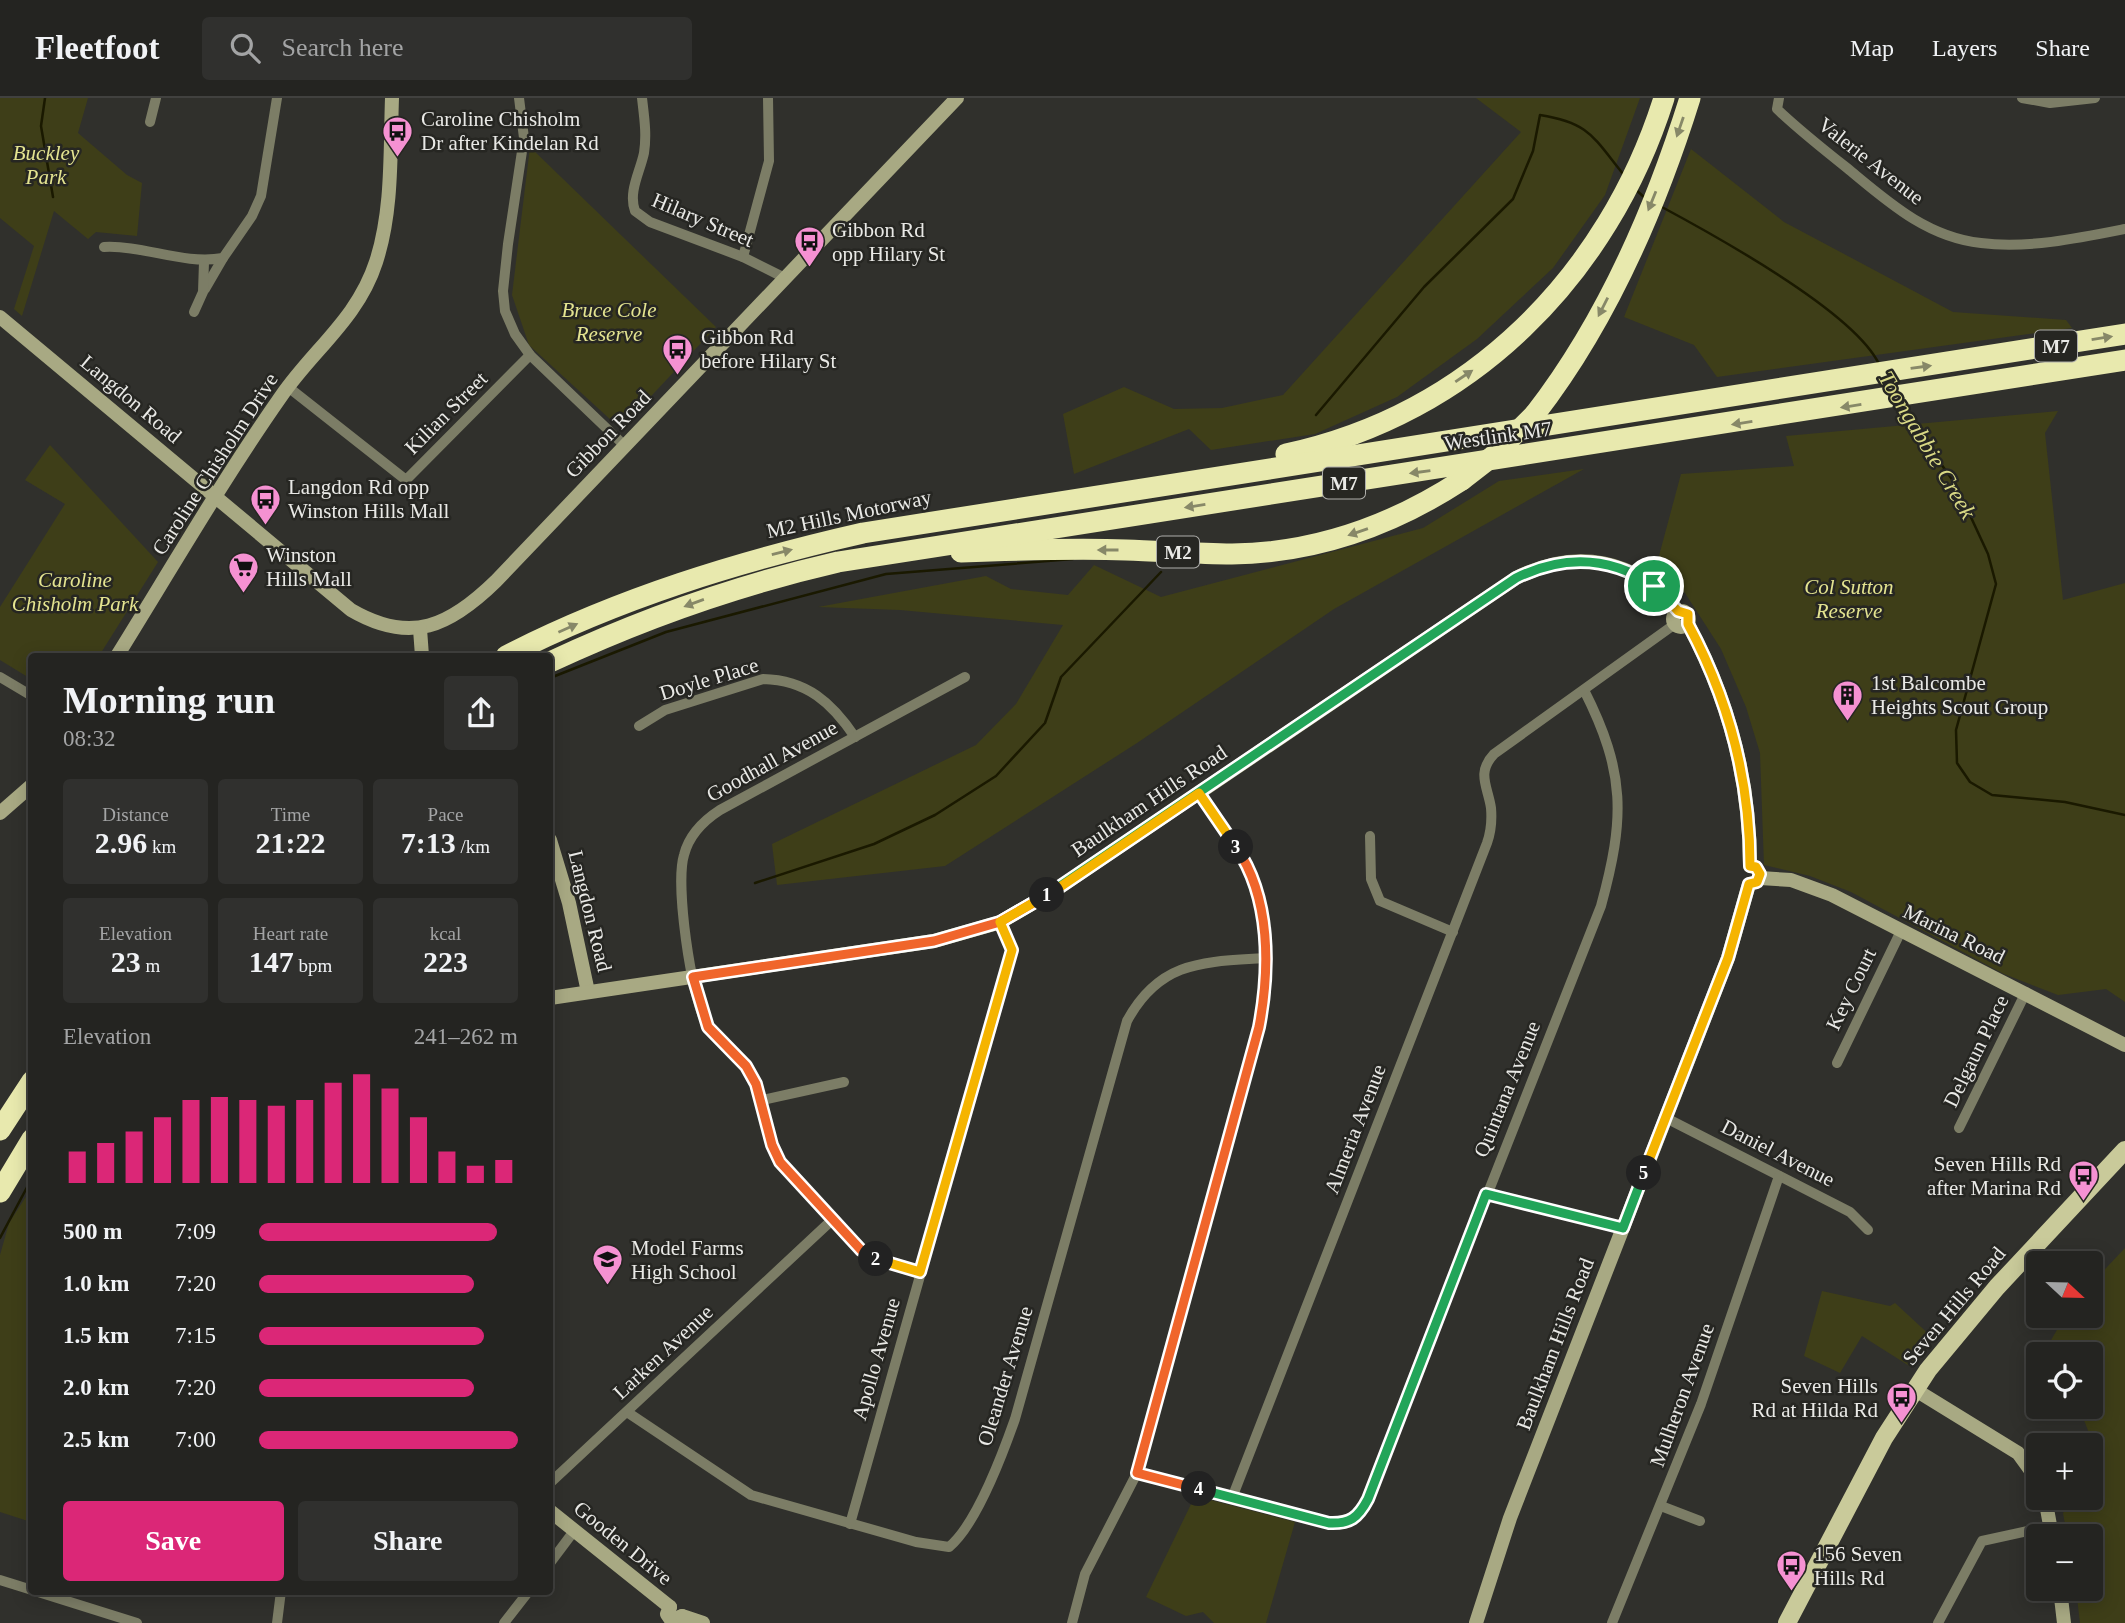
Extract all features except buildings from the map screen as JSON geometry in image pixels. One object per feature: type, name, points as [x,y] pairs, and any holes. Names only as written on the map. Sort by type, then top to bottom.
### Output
[{"type":"highway","points":[[1218,476],[1247,463],[1339,438],[1436,395],[1482,364],[1522,330],[1578,269],[1607,227],[1650,140],[1664,98]]},
{"type":"highway","name":"M2","points":[[553,661],[626,629],[715,596],[797,571],[878,554],[1054,549],[1233,554],[1267,552],[1324,542],[1368,529],[1410,511],[1462,480],[1493,456],[1535,414],[1583,345],[1633,246],[1670,156],[1690,98]]},
{"type":"highway","name":"Westlink M7","points":[[1218,476],[2125,334]]},
{"type":"highway","name":"Westlink M7","points":[[878,554],[1809,412],[2125,360]]},
{"type":"highway","name":"M2 Hills Motorway","points":[[513,653],[664,588],[802,547],[944,519],[1218,476]]},
{"type":"highway","points":[[0,1130],[28,1087]]},
{"type":"highway","points":[[0,1192],[28,1146]]},
{"type":"main road","name":"Seven Hills Road","points":[[1787,1623],[1859,1484],[1914,1389],[1997,1287],[2125,1150]]},
{"type":"street","points":[[150,122],[156,98]]},
{"type":"street","points":[[194,312],[223,258],[252,216],[261,196],[277,98]]},
{"type":"street","name":"Caroline Chisholm Drive","points":[[119,653],[288,387],[345,323],[361,297],[376,261],[387,209],[392,98]]},
{"type":"street","points":[[519,98],[524,138],[503,291],[510,324],[530,355],[625,446]]},
{"type":"street","name":"Hilary Street","points":[[642,98],[645,138],[632,196],[635,211],[650,222],[743,257],[785,278]]},
{"type":"street","points":[[743,257],[769,161],[768,98]]},
{"type":"street","name":"Gibbon Road","points":[[420,629],[447,621],[482,595],[957,98]]},
{"type":"street","name":"Valerie Avenue","points":[[1779,98],[1777,109],[1793,124],[1891,204],[1930,229],[1981,243],[2006,244],[2125,229]]},
{"type":"street","points":[[2022,98],[2050,103],[2095,98]]},
{"type":"street","points":[[104,247],[122,246],[204,262],[223,258]]},
{"type":"street","points":[[203,292],[204,262]]},
{"type":"street","name":"Langdon Road","points":[[0,317],[351,610],[390,627],[420,629]]},
{"type":"street","name":"Kilian Street","points":[[288,387],[406,480],[530,355]]},
{"type":"street","name":"Baulkham Hills Road","points":[[588,992],[934,941],[1000,922],[1057,889],[1533,570],[1573,561],[1621,568],[1654,586],[1680,619],[1715,679],[1735,737],[1748,814],[1750,866],[1742,873],[1744,881],[1754,881],[1728,958],[1510,1518],[1476,1623]]},
{"type":"street","points":[[1470,768],[1484,771],[1494,754],[1680,619]]},
{"type":"street","points":[[420,629],[422,653]]},
{"type":"street","points":[[0,677],[28,694]]},
{"type":"street","name":"Goodhall Avenue","points":[[920,1272],[866,1254],[780,1162],[767,1129],[762,1100],[746,1066],[708,1027],[693,977],[681,868],[693,834],[720,810],[965,677]]},
{"type":"street","name":"Doyle Place","points":[[639,726],[665,710],[763,680],[779,680],[809,689],[826,701],[855,737]]},
{"type":"street","name":"Quintana Avenue","points":[[1137,1473],[1329,1523],[1342,1524],[1355,1520],[1368,1499],[1601,906],[1615,856],[1619,825],[1616,774],[1602,725],[1584,690]]},
{"type":"street","name":"Almeria Avenue","points":[[1233,1498],[1490,830],[1491,809],[1483,784],[1484,771]]},
{"type":"street","points":[[0,813],[28,788]]},
{"type":"street","points":[[1072,1623],[1085,1574],[1137,1473],[1259,1027],[1265,995],[1266,958],[1262,910],[1244,859],[1199,793]]},
{"type":"street","points":[[1370,836],[1371,879],[1380,901],[1453,932]]},
{"type":"street","name":"Langdon Road","points":[[553,850],[569,903],[588,992]]},
{"type":"street","name":"Marina Road","points":[[1754,881],[1775,877],[1811,886],[2026,992],[2125,1045]]},
{"type":"street","name":"Apollo Avenue","points":[[850,1524],[1012,950],[1000,922]]},
{"type":"street","name":"Key Court","points":[[1837,1063],[1900,931]]},
{"type":"street","name":"Oleander Avenue","points":[[627,1412],[751,1495],[935,1547],[949,1547],[956,1541],[1001,1458],[1015,1419],[1127,1021],[1144,994],[1167,974],[1206,962],[1266,958]]},
{"type":"street","points":[[553,998],[588,992]]},
{"type":"street","name":"Delgaun Place","points":[[1959,1128],[2026,992]]},
{"type":"street","points":[[762,1100],[844,1082]]},
{"type":"street","name":"Daniel Avenue","points":[[1666,1118],[1850,1212],[1868,1230]]},
{"type":"street","name":"Mulheron Avenue","points":[[1612,1623],[1619,1599],[1661,1506],[1701,1404],[1779,1176]]},
{"type":"street","points":[[1486,1194],[1623,1228]]},
{"type":"street","name":"Larken Avenue","points":[[553,1480],[832,1220]]},
{"type":"street","points":[[1914,1389],[2018,1453],[2026,1464]]},
{"type":"street","points":[[1661,1506],[1700,1521]]},
{"type":"street","name":"Gooden Drive","points":[[553,1514],[673,1616],[703,1623]]},
{"type":"street","points":[[553,1559],[574,1531]]},
{"type":"street","points":[[1938,1623],[1982,1541],[2026,1535]]},
{"type":"street","points":[[0,1580],[28,1588]]},
{"type":"street","points":[[49,1595],[137,1623]]},
{"type":"street","points":[[277,1623],[280,1595]]},
{"type":"street","points":[[504,1623],[526,1595]]},
{"type":"street","points":[[2061,1601],[2064,1623]]},
{"type":"green space","name":"Buckley Park","points":[[0,98],[88,98],[78,133],[127,175],[142,183],[137,236],[96,232],[88,239],[54,211],[22,316],[14,309],[34,246],[0,218]]},
{"type":"green space","points":[[1476,98],[1640,98],[1605,195],[1553,268],[1477,339],[1397,397],[1315,434],[1211,450],[1189,429],[1074,474],[1063,414],[1124,387],[1174,409],[1222,408],[1283,395],[1521,132]]},
{"type":"green space","name":"Bruce Cole Reserve","points":[[530,147],[716,327],[624,425],[612,421],[529,345],[512,295]]},
{"type":"green space","points":[[1691,149],[1784,222],[1953,312],[2066,320],[2072,328],[1717,377],[1694,345],[1624,317]]},
{"type":"green space","name":"Col Sutton Reserve","points":[[2058,411],[2045,433],[2063,600],[2125,583],[2125,1002],[2106,989],[2058,995],[2004,974],[1851,892],[1810,876],[1764,865],[1760,753],[1746,707],[1721,649],[1685,593],[1656,567],[1681,474],[1794,466],[1786,436]]},
{"type":"green space","name":"Caroline Chisholm Park","points":[[50,445],[158,562],[101,653],[28,653],[28,677],[0,660],[0,607],[65,504],[25,480]]},
{"type":"green space","points":[[1584,469],[1334,609],[1137,743],[945,866],[777,885],[772,844],[976,745],[1016,704],[1063,625],[900,610],[818,607],[986,576],[1011,589],[1068,595],[1094,565],[1161,597],[1423,528],[1499,481]]},
{"type":"green space","points":[[28,1194],[28,1521],[0,1512],[0,1255],[9,1223]]},
{"type":"green space","points":[[2125,1248],[2125,1623],[2080,1623],[2077,1601],[2103,1601],[2103,1524],[2065,1524],[2063,1513],[2065,1510],[2103,1510],[2103,1433],[2089,1433],[2084,1419],[2103,1419],[2103,1342],[2050,1342],[2058,1328],[2104,1328],[2104,1270]]},
{"type":"green space","points":[[1822,1291],[1890,1306],[1895,1303],[1933,1338],[1911,1367],[1862,1336],[1840,1373],[1804,1356]]},
{"type":"green space","points":[[1195,1496],[1295,1522],[1266,1623],[1214,1623],[1203,1612],[1186,1616],[1146,1597]]},
{"type":"waterway","points":[[45,98],[41,126],[53,197]]},
{"type":"waterway","points":[[1316,415],[1424,287],[1513,199],[1533,151],[1540,115],[1580,127],[1597,141],[1624,175]]},
{"type":"waterway","name":"Toongabbie Creek","points":[[1634,188],[1645,198]]},
{"type":"waterway","name":"Toongabbie Creek","points":[[1660,206],[1746,255],[1813,299],[1865,343],[1879,364]]},
{"type":"waterway","name":"Toongabbie Creek","points":[[1899,405],[1956,485],[1988,554],[1996,584],[1956,730],[1957,763],[1970,782],[1992,795],[2065,802],[2125,815]]},
{"type":"waterway","points":[[553,677],[666,632],[886,574],[1073,559]]},
{"type":"waterway","points":[[755,883],[874,844],[935,815],[996,776],[1045,723],[1061,677],[1161,572]]},
{"type":"waterway","points":[[0,1238],[28,1186]]},
{"type":"place","name":"Caroline Chisholm Dr after Kindelan Rd","points":[[398,158]]},
{"type":"place","name":"Gibbon Rd opp Hilary St","points":[[809,269]]},
{"type":"place","name":"Gibbon Rd before Hilary St","points":[[678,376]]},
{"type":"place","name":"Langdon Rd opp Winston Hills Mall","points":[[265,526]]},
{"type":"place","name":"Winston Hills Mall","points":[[243,594]]},
{"type":"place","name":"1st Balcombe Heights Scout Group","points":[[1848,722]]},
{"type":"place","name":"Seven Hills Rd after Marina Rd","points":[[2084,1203]]},
{"type":"place","name":"Model Farms High School","points":[[608,1287]]},
{"type":"place","name":"Seven Hills Rd at Hilda Rd","points":[[1901,1425]]},
{"type":"place","name":"156 Seven Hills Rd","points":[[1791,1593]]},
{"type":"route","points":[[1654,586],[1621,568],[1585,561],[1560,561],[1516,578],[1057,889],[1000,922],[934,941],[693,977],[702,1016],[708,1027],[746,1066],[756,1084],[767,1129],[780,1162],[866,1254],[920,1272],[1012,950],[1000,922],[1032,904],[1057,889],[1199,793],[1244,859],[1262,910],[1266,958],[1265,995],[1259,1027],[1137,1473],[1329,1523],[1342,1524],[1355,1520],[1368,1499],[1486,1194],[1623,1228],[1738,931],[1749,884],[1754,884],[1760,878],[1758,869],[1750,866],[1745,788],[1726,707],[1703,651],[1688,624],[1690,616],[1683,610],[1678,611],[1654,586]]}]
